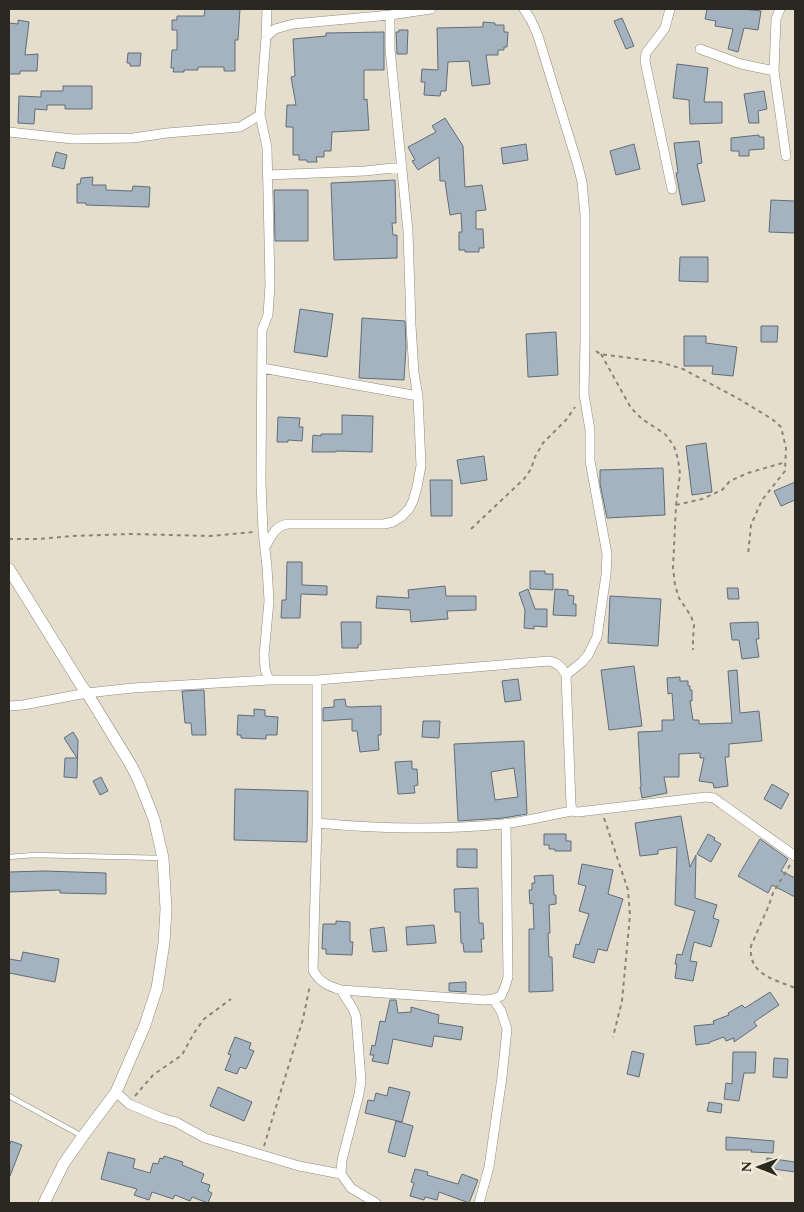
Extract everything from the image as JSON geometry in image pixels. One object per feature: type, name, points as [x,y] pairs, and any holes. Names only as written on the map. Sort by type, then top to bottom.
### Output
[{"type":"street","points":[[267,9],[260,115],[266,147],[270,285],[268,315],[262,330],[263,531],[266,547],[269,602],[264,655],[265,669],[269,680]]},
{"type":"street","points":[[266,36],[275,29],[293,24],[390,15],[431,9]]},
{"type":"street","points":[[524,9],[538,36],[582,182],[585,215],[584,394],[590,430],[590,461],[607,554],[606,575],[597,637],[588,655],[566,675]]},
{"type":"street","points":[[670,9],[665,28],[646,53],[645,62],[672,189]]},
{"type":"street","points":[[780,9],[776,19],[774,71],[786,156]]},
{"type":"street","points":[[266,547],[276,529],[280,526],[288,524],[384,524],[393,522],[405,513],[413,501],[421,466],[418,396],[413,348],[408,231],[390,49],[390,15]]},
{"type":"street","points":[[700,49],[741,64],[774,71]]},
{"type":"street","points":[[9,132],[73,139],[133,138],[240,127],[260,115]]},
{"type":"street","points":[[267,175],[402,167]]},
{"type":"street","points":[[262,368],[418,396]]},
{"type":"street","points":[[9,569],[87,693],[139,781],[154,819],[163,858],[166,909],[164,943],[157,988],[145,1025],[116,1092],[64,1163],[44,1203]]},
{"type":"street","points":[[9,706],[87,693],[132,688],[269,680],[317,680],[555,662],[566,675],[570,804],[572,811]]},
{"type":"street","points":[[317,680],[317,823],[313,970],[316,977],[322,982],[341,990],[484,1000],[501,996],[508,977],[506,823]]},
{"type":"street","points":[[317,823],[383,828],[428,828],[506,823],[572,811],[578,812],[706,797],[714,798],[795,856]]},
{"type":"street","points":[[341,990],[356,1016],[361,1080],[342,1160],[341,1174],[351,1188],[376,1203]]},
{"type":"street","points":[[479,1203],[489,1167],[507,1029],[501,1011],[493,999]]},
{"type":"street","points":[[116,1092],[129,1104],[176,1122],[205,1138],[299,1166],[341,1174]]},
{"type":"lane","points":[[9,857],[34,854],[163,858]]},
{"type":"lane","points":[[9,1096],[82,1136]]},
{"type":"path","points":[[585,340],[600,354],[660,362],[683,369],[739,399],[772,419],[781,427],[786,448],[785,472],[762,500],[750,525],[748,555]]},
{"type":"path","points":[[600,354],[630,408],[642,419],[665,434],[674,446],[678,458],[680,474],[676,505],[673,568],[679,598],[694,624],[693,650]]},
{"type":"path","points":[[471,529],[524,479],[531,469],[543,443],[566,420],[584,394]]},
{"type":"path","points":[[676,505],[702,499],[722,490],[730,481],[748,473],[786,462]]},
{"type":"path","points":[[9,538],[39,539],[120,534],[210,536],[263,531]]},
{"type":"path","points":[[601,809],[628,890],[630,915],[622,1001],[613,1037]]},
{"type":"path","points":[[795,856],[773,893],[751,946],[751,959],[762,974],[795,988]]},
{"type":"path","points":[[261,1154],[304,1019],[313,970]]},
{"type":"path","points":[[129,1104],[152,1075],[182,1055],[204,1019],[231,999]]},
{"type":"building","points":[[205,9],[240,9],[238,40],[235,40],[235,71],[224,71],[224,67],[198,67],[198,70],[173,72],[174,68],[171,68],[172,50],[177,50],[177,30],[172,30],[172,20],[177,20],[177,16],[204,16]]},
{"type":"building","points":[[707,9],[761,11],[758,30],[744,28],[738,52],[728,49],[733,29],[715,26],[716,21],[705,19]]},
{"type":"building","points":[[622,18],[634,46],[626,49],[614,21]]},
{"type":"building","points":[[18,20],[29,22],[25,55],[38,54],[37,71],[20,71],[20,74],[9,74],[9,23],[18,24]]},
{"type":"building","points":[[483,22],[504,25],[504,32],[508,32],[507,47],[504,47],[504,50],[498,50],[498,55],[486,55],[490,84],[472,86],[469,61],[448,62],[446,91],[441,91],[440,96],[424,95],[425,82],[421,82],[422,69],[438,70],[437,28],[483,27]]},
{"type":"building","points":[[399,30],[408,30],[407,54],[397,54],[396,32],[399,32]]},
{"type":"building","points":[[384,32],[384,70],[364,70],[364,100],[367,99],[369,130],[332,132],[331,151],[324,151],[324,157],[316,157],[317,162],[299,160],[299,155],[293,155],[293,127],[286,127],[287,105],[296,105],[291,77],[295,76],[293,39],[326,36],[326,33]]},
{"type":"building","points":[[128,53],[141,53],[140,66],[130,66],[130,63],[127,63]]},
{"type":"building","points":[[677,64],[708,68],[704,102],[722,102],[722,123],[690,124],[689,100],[673,98]]},
{"type":"building","points":[[63,86],[92,86],[92,109],[65,109],[65,105],[47,105],[47,110],[35,109],[34,124],[18,123],[19,96],[41,97],[41,91],[63,91]]},
{"type":"building","points":[[764,91],[767,109],[758,111],[759,123],[749,123],[744,94]]},
{"type":"building","points":[[445,118],[463,146],[465,187],[482,185],[486,210],[476,211],[476,229],[483,229],[484,248],[479,248],[479,252],[459,250],[459,232],[462,232],[461,213],[450,215],[445,181],[440,181],[439,157],[418,170],[412,161],[415,160],[408,147],[436,132],[432,126]]},
{"type":"building","points":[[759,135],[759,137],[764,137],[764,149],[749,150],[749,156],[739,156],[739,151],[731,151],[731,138]]},
{"type":"building","points":[[699,141],[702,163],[697,164],[705,201],[682,205],[676,173],[678,173],[674,143]]},
{"type":"building","points":[[526,144],[528,160],[503,164],[501,148]]},
{"type":"building","points":[[634,144],[640,169],[616,175],[610,151]]},
{"type":"building","points":[[56,152],[67,155],[64,169],[52,166]]},
{"type":"building","points":[[93,177],[92,185],[106,185],[106,190],[132,191],[133,186],[150,187],[149,207],[77,203],[77,184],[80,184],[81,178]]},
{"type":"building","points":[[395,180],[396,223],[392,223],[393,235],[397,235],[397,258],[334,260],[331,183]]},
{"type":"building","points":[[274,190],[308,190],[308,241],[275,241]]},
{"type":"building","points":[[771,200],[795,201],[795,233],[769,232]]},
{"type":"building","points":[[680,257],[708,257],[708,282],[679,281]]},
{"type":"building","points":[[300,309],[333,314],[327,357],[294,352]]},
{"type":"building","points":[[362,318],[405,321],[404,380],[359,378]]},
{"type":"building","points":[[761,326],[778,326],[777,342],[761,342]]},
{"type":"building","points":[[556,332],[558,375],[528,377],[526,334]]},
{"type":"building","points":[[684,336],[706,336],[706,343],[737,347],[733,376],[712,374],[713,366],[684,366]]},
{"type":"building","points":[[342,415],[373,416],[372,452],[312,452],[313,435],[342,434]]},
{"type":"building","points":[[278,417],[300,418],[299,427],[303,427],[302,441],[288,440],[288,442],[277,442]]},
{"type":"building","points":[[706,443],[712,492],[692,495],[686,446]]},
{"type":"building","points":[[484,456],[487,480],[461,484],[457,460]]},
{"type":"building","points":[[663,468],[665,515],[607,518],[600,484],[600,470]]},
{"type":"building","points":[[430,480],[452,480],[452,516],[431,516]]},
{"type":"building","points":[[795,482],[795,500],[781,506],[774,491]]},
{"type":"building","points":[[287,562],[302,562],[302,585],[327,586],[327,595],[301,594],[300,618],[281,618],[282,600],[286,600]]},
{"type":"building","points":[[530,571],[545,571],[545,574],[553,574],[553,590],[530,589]]},
{"type":"building","points":[[445,586],[446,596],[476,596],[476,610],[447,611],[448,619],[411,622],[410,610],[376,608],[377,596],[409,598],[408,590]]},
{"type":"building","points":[[727,588],[738,588],[739,599],[728,599]]},
{"type":"building","points":[[528,589],[535,609],[547,609],[547,627],[534,626],[534,629],[524,628],[525,610],[519,593]]},
{"type":"building","points":[[555,589],[568,590],[568,595],[574,596],[573,604],[576,604],[576,616],[553,615]]},
{"type":"building","points":[[610,596],[661,599],[658,646],[608,643]]},
{"type":"building","points":[[341,622],[361,622],[361,644],[358,645],[358,648],[342,648]]},
{"type":"building","points":[[758,622],[759,639],[756,639],[759,657],[742,659],[739,640],[732,640],[730,623]]},
{"type":"building","points":[[634,666],[642,726],[609,730],[601,670]]},
{"type":"building","points":[[737,670],[740,713],[759,711],[762,741],[729,744],[729,757],[725,757],[728,786],[714,788],[713,783],[699,781],[704,758],[700,758],[700,753],[679,754],[679,777],[664,777],[667,793],[642,798],[638,732],[662,731],[662,720],[674,720],[672,693],[668,694],[667,678],[680,677],[680,681],[688,681],[688,686],[692,690],[692,701],[690,701],[693,720],[699,720],[699,724],[732,723],[728,671]]},
{"type":"building","points":[[518,679],[521,700],[505,702],[502,681]]},
{"type":"building","points":[[204,690],[206,735],[192,735],[191,723],[185,723],[182,691]]},
{"type":"building","points":[[345,699],[346,706],[349,707],[381,706],[381,735],[378,735],[379,750],[360,752],[357,731],[352,731],[352,719],[323,721],[323,708],[334,707],[334,700]]},
{"type":"building","points":[[254,709],[265,710],[265,716],[278,717],[277,735],[266,735],[266,739],[241,738],[241,735],[237,735],[238,715],[254,716]]},
{"type":"building","points":[[423,721],[440,721],[439,738],[422,737]]},
{"type":"building","points":[[73,732],[78,740],[77,778],[64,777],[65,758],[77,758],[64,738]]},
{"type":"building","points":[[524,741],[527,814],[503,818],[458,821],[454,744]],"holes":[[[514,768],[518,797],[495,800],[491,772]]]},
{"type":"building","points":[[412,761],[412,769],[417,769],[418,785],[414,786],[415,793],[398,794],[395,762]]},
{"type":"building","points":[[101,777],[108,791],[100,795],[93,781]]},
{"type":"building","points":[[772,784],[789,794],[781,809],[764,799]]},
{"type":"building","points":[[235,789],[308,791],[307,842],[234,840]]},
{"type":"building","points":[[681,816],[690,867],[696,855],[695,898],[717,905],[713,918],[719,920],[711,947],[694,942],[690,961],[697,962],[693,981],[675,978],[677,954],[682,955],[695,911],[675,905],[677,847],[658,850],[658,854],[640,856],[635,823]]},
{"type":"building","points":[[544,834],[566,834],[566,841],[571,841],[571,851],[549,849],[549,845],[544,845]]},
{"type":"building","points":[[708,834],[721,844],[711,862],[697,854]]},
{"type":"building","points":[[760,839],[788,859],[781,871],[795,878],[795,897],[772,885],[768,893],[738,876]]},
{"type":"building","points":[[457,849],[477,849],[477,868],[457,867]]},
{"type":"building","points":[[582,864],[613,870],[608,894],[623,899],[607,951],[598,949],[594,963],[573,957],[576,944],[579,945],[589,914],[579,911],[586,886],[578,884]]},
{"type":"building","points":[[9,872],[106,873],[106,894],[60,893],[60,890],[9,892]]},
{"type":"building","points":[[553,875],[556,904],[549,905],[550,933],[548,933],[549,957],[552,957],[553,991],[529,992],[529,929],[534,929],[533,903],[530,904],[529,890],[532,890],[532,883],[535,883],[534,876]]},
{"type":"building","points":[[478,888],[479,923],[483,923],[484,939],[481,939],[482,952],[464,952],[463,943],[461,943],[460,912],[455,912],[454,889]]},
{"type":"building","points":[[336,921],[350,922],[350,942],[353,942],[352,955],[326,954],[326,949],[322,949],[323,924],[336,924]]},
{"type":"building","points":[[434,925],[436,943],[407,945],[406,927]]},
{"type":"building","points":[[384,927],[387,951],[373,952],[370,929]]},
{"type":"building","points":[[23,952],[59,959],[55,982],[9,973],[9,959],[21,961]]},
{"type":"building","points":[[466,982],[466,992],[449,991],[449,983]]},
{"type":"building","points":[[770,992],[779,1005],[754,1022],[757,1026],[734,1042],[734,1038],[726,1041],[724,1037],[710,1043],[696,1045],[694,1026],[714,1024],[713,1021],[729,1015],[728,1013],[742,1005],[745,1008]]},
{"type":"building","points":[[390,1000],[396,1000],[398,1013],[411,1012],[411,1007],[439,1015],[438,1023],[463,1027],[461,1040],[434,1036],[432,1047],[393,1039],[388,1064],[372,1061],[374,1055],[370,1055],[372,1045],[375,1046],[380,1021],[385,1022]]},
{"type":"building","points":[[235,1037],[251,1043],[249,1049],[254,1051],[246,1069],[240,1067],[237,1074],[225,1070],[231,1055],[228,1054]]},
{"type":"building","points":[[632,1051],[644,1054],[639,1077],[627,1074]]},
{"type":"building","points":[[733,1052],[756,1052],[755,1073],[744,1073],[739,1101],[724,1099],[726,1083],[732,1084]]},
{"type":"building","points":[[774,1058],[788,1059],[787,1078],[773,1077]]},
{"type":"building","points":[[218,1087],[252,1102],[244,1121],[210,1106]]},
{"type":"building","points":[[389,1087],[410,1092],[402,1122],[365,1113],[368,1100],[374,1101],[376,1093],[387,1096]]},
{"type":"building","points":[[709,1102],[722,1104],[721,1113],[707,1111]]},
{"type":"building","points":[[396,1121],[413,1126],[405,1157],[388,1152]]},
{"type":"building","points":[[726,1137],[774,1141],[773,1153],[751,1152],[752,1150],[726,1150]]},
{"type":"building","points":[[11,1141],[22,1145],[10,1176],[9,1147]]},
{"type":"building","points":[[108,1152],[135,1159],[133,1168],[150,1173],[153,1163],[158,1164],[160,1158],[163,1159],[164,1156],[183,1162],[182,1165],[204,1174],[201,1182],[210,1185],[208,1191],[212,1193],[208,1203],[192,1197],[190,1201],[175,1195],[173,1199],[152,1192],[149,1200],[134,1195],[137,1189],[101,1179]]},
{"type":"building","points":[[767,1158],[795,1162],[795,1172],[766,1168]]},
{"type":"building","points":[[415,1169],[428,1172],[427,1175],[458,1184],[462,1174],[478,1180],[469,1203],[439,1192],[437,1200],[425,1197],[424,1200],[410,1196],[414,1183],[411,1182]]}]
